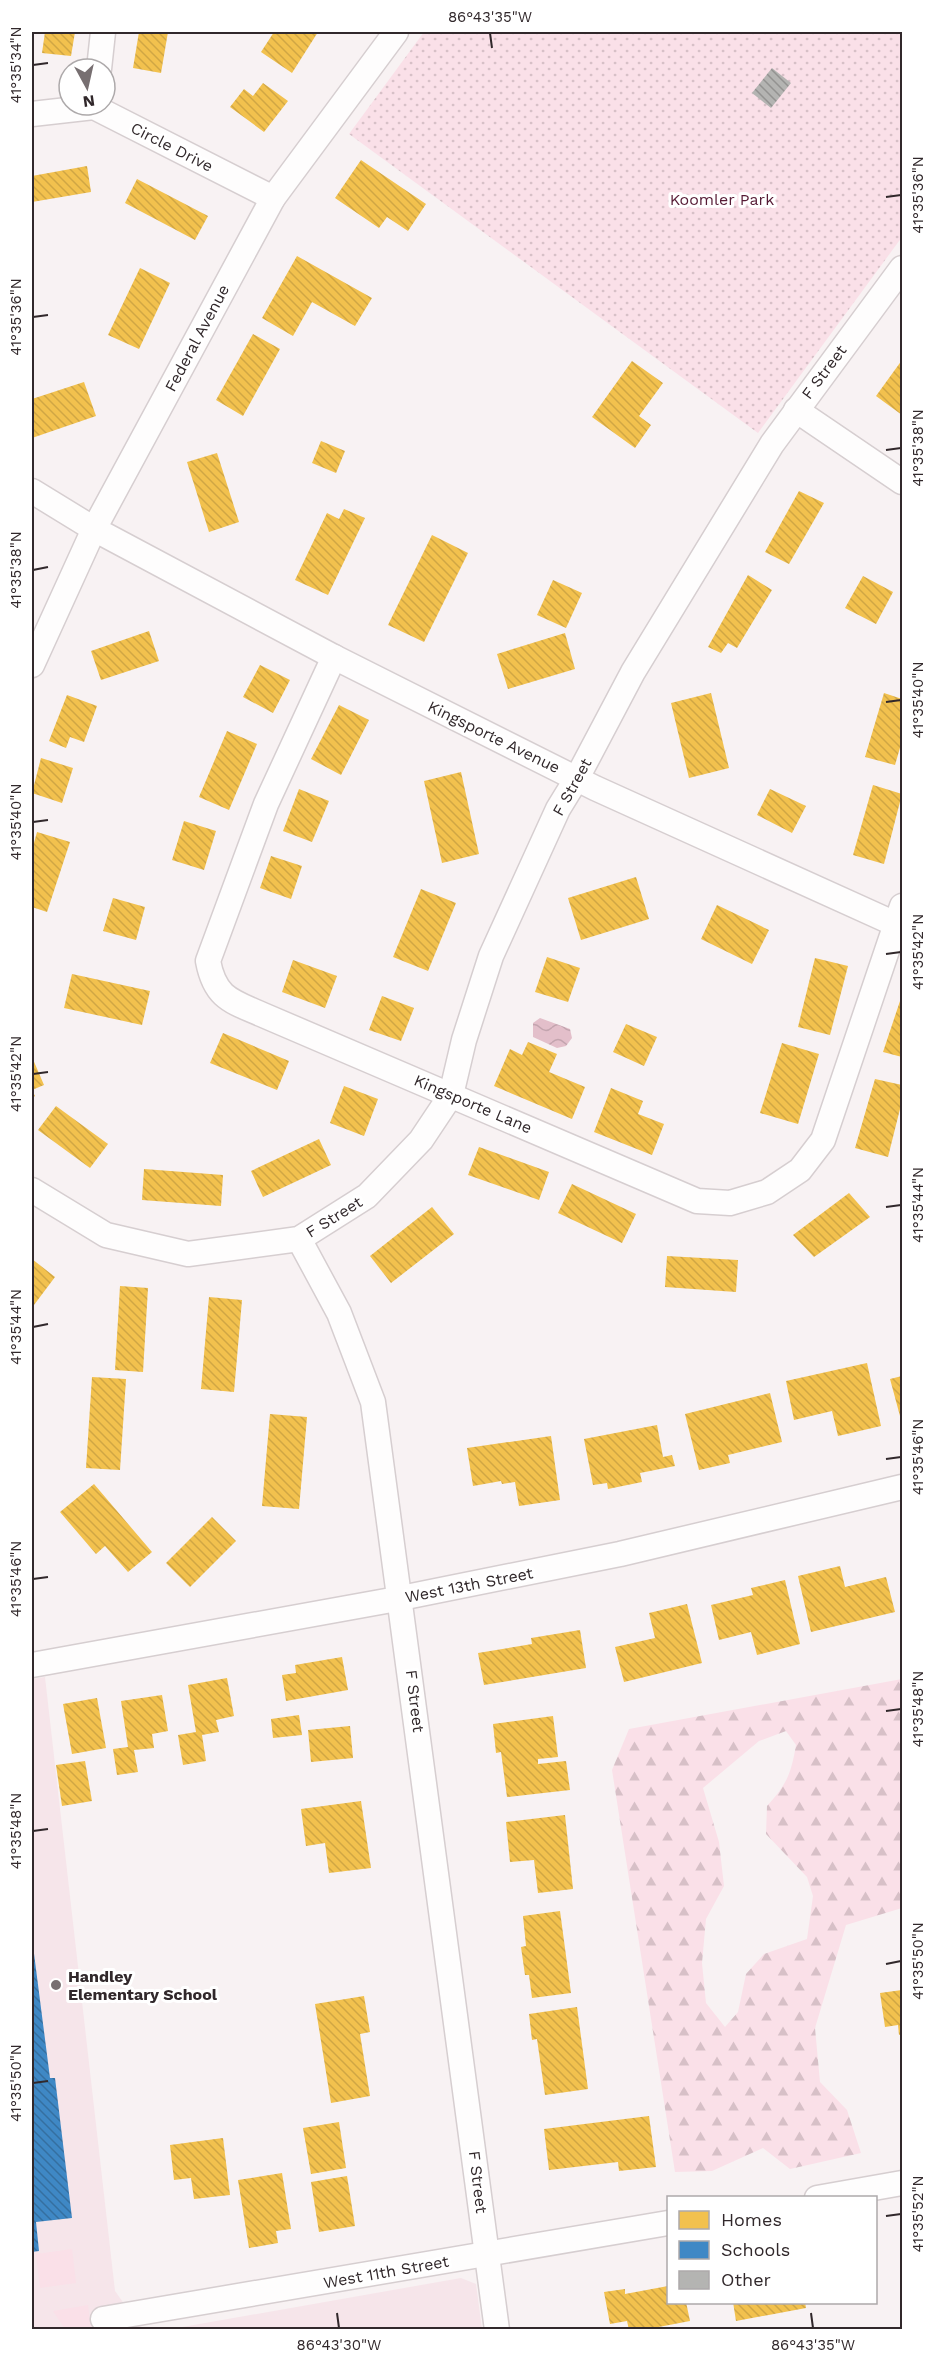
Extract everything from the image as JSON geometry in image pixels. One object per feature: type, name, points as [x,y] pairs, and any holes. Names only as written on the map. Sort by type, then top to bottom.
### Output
[{"type":"street","points":[[100,57],[103,32]]},
{"type":"street","name":"Federal Avenue","points":[[32,664],[94,529],[273,198],[396,32]]},
{"type":"street","name":"Circle Drive","points":[[32,114],[57,111]]},
{"type":"street","name":"Circle Drive","points":[[115,117],[273,198]]},
{"type":"street","name":"F Street","points":[[497,2330],[489,2254],[402,1598],[373,1402],[339,1313],[299,1239],[367,1196],[421,1140],[451,1095],[464,1040],[491,956],[558,809],[633,672],[721,524],[796,410],[903,268]]},
{"type":"street","points":[[796,410],[903,482]]},
{"type":"street","points":[[32,491],[94,529]]},
{"type":"street","name":"Kingsporte Avenue","points":[[94,529],[334,657],[577,778],[901,920]]},
{"type":"street","name":"Kingsporte Lane","points":[[334,657],[266,804],[208,961],[212,980],[228,999],[697,1201],[730,1203],[767,1192],[800,1170],[823,1140],[901,920]]},
{"type":"street","points":[[32,1190],[106,1235],[188,1254],[299,1239]]},
{"type":"street","name":"West 13th Street","points":[[32,1665],[402,1598],[620,1554],[903,1488]]},
{"type":"street","points":[[828,2196],[903,2183]]},
{"type":"street","name":"West 11th Street","points":[[103,2319],[667,2223]]},
{"type":"shaded area","name":"Handley Elementary School","points":[[45,1677],[115,2291],[142,2329],[32,2330],[32,1679]]},
{"type":"shaded area","points":[[461,2278],[476,2284],[482,2329],[171,2329]]},
{"type":"green space","name":"Koomler Park","points":[[424,32],[902,32],[902,237],[758,433],[349,134]]},
{"type":"green space","points":[[902,1679],[902,1908],[846,1925],[815,2028],[820,2082],[847,2110],[861,2153],[790,2169],[763,2148],[712,2171],[675,2172],[612,1770],[629,1729]],"holes":[[[786,1731],[796,1745],[787,1778],[767,1806],[766,1834],[807,1877],[813,1896],[807,1939],[764,1954],[746,1974],[738,2012],[725,2027],[706,2003],[702,1963],[706,1919],[724,1886],[719,1842],[703,1788],[759,1741]]]},
{"type":"green space","points":[[72,2249],[76,2283],[40,2288],[36,2254]]},
{"type":"green space","points":[[88,2305],[91,2329],[65,2329],[53,2311]]},
{"type":"water","points":[[540,1018],[570,1029],[572,1038],[566,1046],[557,1048],[533,1037],[533,1023]]},
{"type":"building: Homes","points":[[45,32],[75,32],[71,56],[42,53]]},
{"type":"building: Homes","points":[[139,32],[168,32],[161,73],[133,68]]},
{"type":"building: Homes","points":[[274,32],[318,32],[292,73],[261,52]]},
{"type":"building: Homes","points":[[263,83],[288,101],[264,132],[230,107],[244,89],[253,96]]},
{"type":"building: Homes","points":[[361,160],[426,204],[408,231],[387,217],[379,228],[335,198]]},
{"type":"building: Homes","points":[[87,166],[91,192],[32,202],[32,176]]},
{"type":"building: Homes","points":[[137,179],[208,216],[195,240],[125,203]]},
{"type":"building: Homes","points":[[297,256],[372,298],[355,326],[312,302],[293,336],[262,318]]},
{"type":"building: Homes","points":[[140,268],[170,283],[139,349],[108,335]]},
{"type":"building: Homes","points":[[253,334],[280,349],[243,416],[216,400]]},
{"type":"building: Homes","points":[[902,360],[902,415],[876,396]]},
{"type":"building: Homes","points":[[632,361],[663,383],[639,416],[651,425],[635,448],[592,417]]},
{"type":"building: Homes","points":[[84,382],[96,416],[32,438],[32,399]]},
{"type":"building: Homes","points":[[321,441],[345,451],[336,473],[312,463]]},
{"type":"building: Homes","points":[[217,453],[239,522],[209,532],[187,462]]},
{"type":"building: Homes","points":[[799,491],[824,503],[789,564],[765,552]]},
{"type":"building: Homes","points":[[344,509],[365,518],[328,595],[295,580],[327,513],[339,519]]},
{"type":"building: Homes","points":[[432,535],[468,553],[424,642],[388,625]]},
{"type":"building: Homes","points":[[748,575],[772,590],[737,648],[728,643],[721,653],[708,647]]},
{"type":"building: Homes","points":[[863,576],[893,592],[876,624],[845,608]]},
{"type":"building: Homes","points":[[553,580],[582,593],[566,628],[537,615]]},
{"type":"building: Homes","points":[[149,631],[159,661],[101,680],[91,651]]},
{"type":"building: Homes","points":[[565,633],[575,669],[508,689],[497,654]]},
{"type":"building: Homes","points":[[260,665],[290,680],[273,713],[243,697]]},
{"type":"building: Homes","points":[[711,693],[729,768],[689,778],[671,703]]},
{"type":"building: Homes","points":[[884,693],[902,699],[902,741],[895,765],[865,757]]},
{"type":"building: Homes","points":[[67,695],[97,706],[84,742],[70,737],[66,748],[49,741]]},
{"type":"building: Homes","points":[[339,705],[369,720],[341,775],[311,759]]},
{"type":"building: Homes","points":[[227,731],[257,744],[229,810],[199,797]]},
{"type":"building: Homes","points":[[41,758],[73,768],[62,803],[32,793]]},
{"type":"building: Homes","points":[[461,772],[479,854],[442,863],[424,781]]},
{"type":"building: Homes","points":[[873,785],[902,794],[884,864],[853,855]]},
{"type":"building: Homes","points":[[299,789],[329,801],[312,842],[283,831]]},
{"type":"building: Homes","points":[[770,789],[806,806],[792,833],[757,815]]},
{"type":"building: Homes","points":[[184,821],[216,831],[204,870],[172,860]]},
{"type":"building: Homes","points":[[37,832],[70,842],[47,912],[32,907],[32,850]]},
{"type":"building: Homes","points":[[271,856],[302,866],[291,899],[260,888]]},
{"type":"building: Homes","points":[[636,877],[649,919],[581,940],[568,898]]},
{"type":"building: Homes","points":[[421,889],[456,903],[428,971],[393,957]]},
{"type":"building: Homes","points":[[113,898],[145,907],[136,940],[103,931]]},
{"type":"building: Homes","points":[[717,905],[769,930],[752,964],[701,939]]},
{"type":"building: Homes","points":[[547,957],[580,968],[568,1002],[535,992]]},
{"type":"building: Homes","points":[[815,958],[848,966],[830,1035],[798,1027]]},
{"type":"building: Homes","points":[[293,960],[337,976],[325,1008],[282,992]]},
{"type":"building: Homes","points":[[72,974],[150,991],[142,1025],[64,1008]]},
{"type":"building: Homes","points":[[902,995],[902,1057],[883,1052]]},
{"type":"building: Homes","points":[[382,996],[414,1008],[401,1041],[369,1030]]},
{"type":"building: Homes","points":[[626,1024],[657,1037],[644,1066],[613,1052]]},
{"type":"building: Homes","points":[[223,1033],[289,1061],[277,1090],[210,1063]]},
{"type":"building: Homes","points":[[528,1042],[557,1054],[549,1072],[585,1087],[572,1119],[494,1086],[510,1049],[522,1055]]},
{"type":"building: Homes","points":[[782,1043],[819,1054],[798,1124],[760,1113]]},
{"type":"building: Homes","points":[[32,1057],[44,1085],[32,1090]]},
{"type":"building: Homes","points":[[875,1079],[902,1085],[902,1101],[888,1157],[855,1148]]},
{"type":"building: Homes","points":[[344,1086],[378,1099],[364,1136],[330,1123]]},
{"type":"building: Homes","points":[[611,1088],[643,1101],[638,1114],[664,1124],[652,1155],[594,1132]]},
{"type":"building: Homes","points":[[56,1106],[108,1144],[90,1168],[38,1130]]},
{"type":"building: Homes","points":[[319,1139],[331,1165],[263,1197],[251,1171]]},
{"type":"building: Homes","points":[[479,1147],[549,1172],[539,1200],[468,1175]]},
{"type":"building: Homes","points":[[144,1169],[223,1175],[221,1206],[142,1200]]},
{"type":"building: Homes","points":[[572,1184],[636,1214],[622,1243],[558,1213]]},
{"type":"building: Homes","points":[[849,1193],[870,1217],[814,1257],[793,1235]]},
{"type":"building: Homes","points":[[432,1207],[454,1234],[391,1283],[370,1256]]},
{"type":"building: Homes","points":[[667,1256],[738,1260],[736,1292],[665,1287]]},
{"type":"building: Homes","points":[[32,1259],[55,1277],[34,1305],[32,1304]]},
{"type":"building: Homes","points":[[120,1286],[148,1288],[143,1372],[115,1370]]},
{"type":"building: Homes","points":[[209,1297],[242,1300],[234,1392],[201,1389]]},
{"type":"building: Homes","points":[[867,1363],[881,1426],[838,1436],[832,1411],[794,1420],[786,1381]]},
{"type":"building: Homes","points":[[902,1376],[902,1415],[900,1416],[890,1379]]},
{"type":"building: Homes","points":[[92,1377],[126,1379],[120,1470],[86,1468]]},
{"type":"building: Homes","points":[[770,1393],[782,1442],[728,1455],[730,1463],[699,1470],[685,1414]]},
{"type":"building: Homes","points":[[270,1414],[307,1417],[299,1509],[262,1506]]},
{"type":"building: Homes","points":[[657,1425],[663,1457],[672,1455],[675,1466],[640,1473],[642,1482],[608,1489],[607,1483],[593,1485],[584,1439]]},
{"type":"building: Homes","points":[[551,1436],[560,1500],[519,1506],[515,1482],[502,1484],[501,1481],[473,1486],[467,1448]]},
{"type":"building: Homes","points":[[94,1484],[152,1552],[128,1572],[105,1546],[96,1554],[60,1512]]},
{"type":"building: Homes","points":[[212,1517],[236,1541],[190,1587],[166,1563]]},
{"type":"building: Homes","points":[[840,1566],[845,1587],[886,1577],[895,1612],[811,1632],[798,1576]]},
{"type":"building: Homes","points":[[785,1580],[800,1644],[757,1655],[751,1632],[719,1640],[711,1605],[753,1595],[751,1588]]},
{"type":"building: Homes","points":[[687,1604],[702,1663],[624,1682],[615,1647],[655,1638],[649,1613]]},
{"type":"building: Homes","points":[[580,1630],[586,1668],[484,1685],[478,1653],[532,1644],[531,1638]]},
{"type":"building: Homes","points":[[342,1657],[348,1690],[286,1701],[282,1675],[296,1673],[295,1665]]},
{"type":"building: Homes","points":[[227,1678],[234,1716],[216,1720],[219,1732],[202,1735],[206,1761],[183,1765],[178,1735],[196,1732],[188,1685]]},
{"type":"building: Homes","points":[[162,1695],[168,1731],[152,1734],[154,1748],[134,1750],[138,1772],[117,1775],[113,1749],[128,1747],[121,1701]]},
{"type":"building: Homes","points":[[97,1698],[106,1748],[72,1754],[63,1704]]},
{"type":"building: Homes","points":[[299,1715],[302,1735],[273,1738],[271,1719]]},
{"type":"building: Homes","points":[[553,1716],[558,1757],[538,1759],[538,1764],[566,1761],[570,1790],[507,1797],[501,1752],[496,1753],[493,1724]]},
{"type":"building: Homes","points":[[350,1726],[353,1758],[311,1762],[308,1730]]},
{"type":"building: Homes","points":[[85,1761],[92,1801],[62,1806],[56,1765]]},
{"type":"building: Homes","points":[[361,1801],[371,1868],[329,1873],[325,1843],[306,1846],[301,1809]]},
{"type":"building: Homes","points":[[565,1815],[573,1889],[538,1893],[534,1860],[510,1862],[506,1822]]},
{"type":"building: Homes","points":[[560,1911],[571,1993],[532,1998],[529,1975],[525,1975],[521,1947],[526,1946],[523,1916]]},
{"type":"building: Homes","points":[[902,1990],[902,2034],[899,2035],[898,2025],[885,2027],[880,1993]]},
{"type":"building: Homes","points":[[364,1996],[370,2032],[360,2034],[370,2096],[331,2103],[315,2004]]},
{"type":"building: Homes","points":[[577,2007],[588,2089],[545,2095],[537,2039],[532,2040],[529,2014]]},
{"type":"building: Homes","points":[[649,2116],[656,2167],[619,2171],[618,2162],[549,2170],[544,2129]]},
{"type":"building: Homes","points":[[339,2122],[346,2168],[311,2174],[303,2128]]},
{"type":"building: Homes","points":[[223,2138],[230,2195],[194,2199],[191,2178],[174,2180],[170,2145]]},
{"type":"building: Homes","points":[[282,2173],[291,2229],[276,2231],[278,2243],[249,2248],[238,2180]]},
{"type":"building: Homes","points":[[347,2176],[355,2226],[319,2232],[311,2182]]},
{"type":"building: Homes","points":[[667,2286],[667,2304],[686,2304],[690,2321],[643,2330],[629,2330],[627,2321],[610,2324],[604,2292],[625,2289],[625,2294]]},
{"type":"building: Homes","points":[[733,2304],[805,2304],[806,2308],[736,2321]]},
{"type":"building: Schools","points":[[32,1938],[50,2078],[55,2078],[72,2218],[36,2222],[39,2251],[32,2252]]},
{"type":"building: Other","points":[[772,68],[791,83],[771,108],[752,93]]},
{"type":"place","name":"Handley Elementary School","points":[[56,1985]]}]
